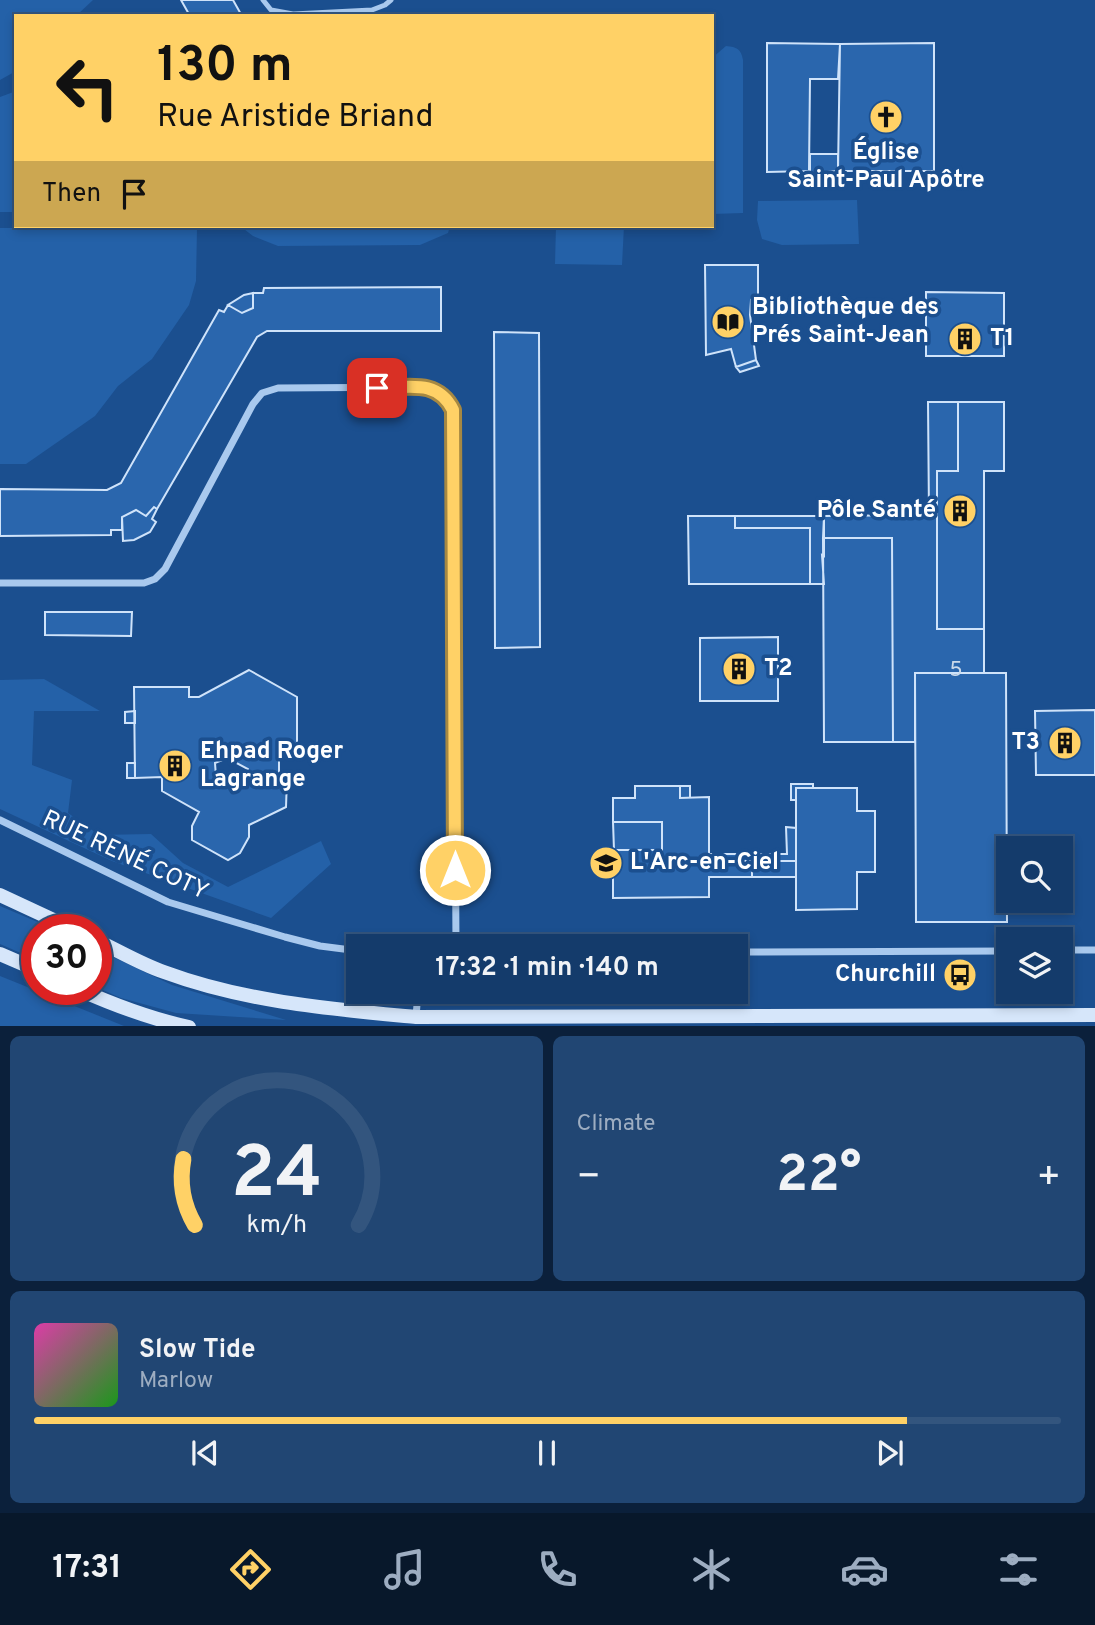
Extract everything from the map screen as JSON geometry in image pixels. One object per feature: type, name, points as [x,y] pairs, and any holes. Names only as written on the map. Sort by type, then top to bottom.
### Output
[{"type":"main road","points":[[0,895],[41,914]]},
{"type":"main road","points":[[112,948],[164,972],[261,999],[416,1017],[1095,1015]]},
{"type":"main road","points":[[0,954],[21,963]]},
{"type":"main road","points":[[112,1004],[163,1022],[184,1026]]},
{"type":"street","points":[[0,583],[144,583],[155,579],[165,569],[253,404],[262,393],[278,388],[432,387],[443,394],[453,410],[456,934]]},
{"type":"street","name":"RUE RENÉ COTY","points":[[0,820],[168,902],[285,937],[346,949]]},
{"type":"street","points":[[748,952],[996,950]]},
{"type":"street","points":[[1073,950],[1095,950]]},
{"type":"street","points":[[416,1017],[417,1004]]},
{"type":"lane","points":[[263,0],[271,10],[289,14]]},
{"type":"lane","points":[[309,14],[372,10],[391,0]]},
{"type":"shaded area","points":[[0,0],[93,0],[78,14],[14,14],[14,72],[0,80]]},
{"type":"shaded area","points":[[726,46],[738,49],[743,60],[743,213],[714,214],[714,56]]},
{"type":"shaded area","points":[[14,92],[14,212],[0,212],[0,97]]},
{"type":"shaded area","points":[[857,200],[859,244],[782,245],[762,239],[757,220],[758,201]]},
{"type":"shaded area","points":[[0,228],[197,228],[196,281],[189,305],[152,359],[118,386],[95,416],[26,464],[0,464]]},
{"type":"shaded area","points":[[243,228],[449,228],[448,233],[420,245],[278,246],[253,236]]},
{"type":"shaded area","points":[[556,228],[624,228],[622,265],[555,264]]},
{"type":"shaded area","points":[[44,679],[100,711],[34,711],[32,765],[72,780],[68,813],[99,835],[151,834],[183,863],[228,887],[321,841],[331,864],[271,918],[112,861],[0,809],[0,680]]},
{"type":"shaded area","points":[[0,906],[21,915],[21,953],[0,944]]},
{"type":"shaded area","points":[[112,957],[172,985],[286,1020],[176,1013],[112,994]]},
{"type":"shaded area","points":[[0,976],[21,984],[21,1005],[72,1005],[124,1026],[0,1026]]},
{"type":"building","points":[[181,0],[233,0],[241,14],[189,14]]},
{"type":"building","points":[[767,43],[840,44],[838,79],[810,79],[809,171],[767,172]]},
{"type":"building","name":"Église Saint-Paul Apôtre","points":[[934,43],[934,171],[838,171],[840,44]]},
{"type":"building","points":[[810,154],[838,154],[838,171],[828,172],[828,176],[810,176]]},
{"type":"building","name":"Bibliothèque des Prés Saint-Jean","points":[[705,265],[758,265],[758,301],[751,300],[750,315],[756,360],[736,367],[731,349],[706,355]]},
{"type":"building","points":[[441,287],[441,331],[267,331],[257,337],[157,509],[154,507],[146,516],[136,510],[122,517],[122,530],[111,530],[111,535],[0,536],[0,489],[107,490],[121,483],[219,310],[224,312],[228,305],[242,313],[253,308],[253,293],[263,293],[264,288]]},
{"type":"building","name":"T1","points":[[926,292],[1004,293],[1004,356],[926,356]]},
{"type":"building","points":[[253,293],[253,308],[242,313],[228,305],[244,295]]},
{"type":"building","points":[[494,332],[539,333],[540,647],[495,648]]},
{"type":"building","points":[[756,360],[759,366],[740,372],[736,367]]},
{"type":"building","points":[[928,402],[958,402],[958,471],[937,471],[937,629],[984,629],[984,673],[915,673],[915,742],[893,742],[892,538],[823,538],[824,516],[929,515]]},
{"type":"building","name":"Pôle Santé","points":[[958,402],[1004,402],[1004,471],[984,471],[984,629],[937,629],[937,471],[958,471]]},
{"type":"building","points":[[154,507],[157,509],[152,519],[156,522],[150,532],[134,540],[123,541],[122,517],[136,510],[146,516]]},
{"type":"building","points":[[688,516],[735,516],[735,528],[810,528],[810,584],[689,584]]},
{"type":"building","points":[[735,516],[824,516],[824,584],[810,584],[810,528],[735,528]]},
{"type":"building","points":[[823,538],[892,538],[893,742],[824,742]]},
{"type":"building","points":[[45,612],[132,612],[131,636],[45,635]]},
{"type":"building","name":"T2","points":[[778,637],[778,701],[700,701],[700,638]]},
{"type":"building","name":"Ehpad Roger Lagrange","points":[[249,670],[297,697],[297,743],[279,752],[279,774],[287,778],[286,807],[249,825],[249,837],[240,853],[228,860],[192,840],[192,826],[199,812],[162,791],[162,777],[135,778],[134,687],[189,687],[189,697],[199,697]],"holes":[[[227,758],[248,769],[248,784],[238,789],[216,777],[215,763]]]},
{"type":"building","points":[[915,673],[1006,673],[1007,836],[996,836],[996,913],[1007,913],[1007,922],[916,922]]},
{"type":"building","name":"T3","points":[[1095,710],[1095,775],[1036,775],[1035,711]]},
{"type":"building","points":[[135,711],[135,723],[125,723],[125,712]]},
{"type":"building","points":[[127,763],[135,763],[135,778],[127,778]]},
{"type":"building","points":[[791,784],[813,784],[813,788],[796,788],[796,800],[791,800]]},
{"type":"building","points":[[635,786],[680,786],[680,798],[709,797],[709,861],[752,861],[752,877],[709,877],[709,897],[613,898],[613,850],[662,850],[662,822],[613,822],[613,798],[635,798]]},
{"type":"building","points":[[680,786],[690,786],[690,798],[680,798]]},
{"type":"building","points":[[796,788],[857,788],[857,811],[875,811],[875,872],[857,872],[857,909],[796,910]]},
{"type":"building","points":[[613,822],[662,822],[662,850],[614,850]]},
{"type":"building","points":[[786,827],[796,828],[796,861],[709,861],[709,854],[787,854]]},
{"type":"building","points":[[752,861],[796,861],[796,877],[752,877]]},
{"type":"place","name":"Église Saint-Paul Apôtre","points":[[886,117]]},
{"type":"place","name":"Bibliothèque des Prés Saint-Jean","points":[[728,322]]},
{"type":"place","name":"T1","points":[[965,339]]},
{"type":"place","name":"Pôle Santé","points":[[960,511]]},
{"type":"place","name":"T2","points":[[739,669]]},
{"type":"place","name":"T3","points":[[1065,743]]},
{"type":"place","name":"Ehpad Roger Lagrange","points":[[175,766]]},
{"type":"place","name":"L'Arc-en-Ciel","points":[[606,863]]},
{"type":"place","name":"Churchill","points":[[960,975]]},
{"type":"route","points":[[377,388],[432,387],[443,394],[453,410],[455,870]]}]
